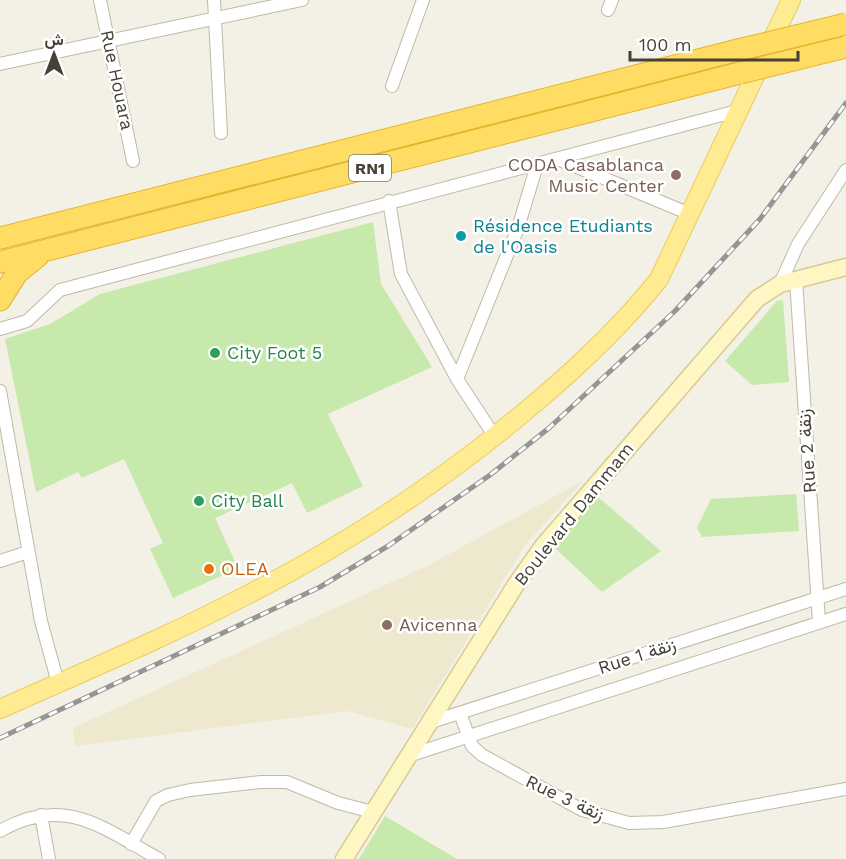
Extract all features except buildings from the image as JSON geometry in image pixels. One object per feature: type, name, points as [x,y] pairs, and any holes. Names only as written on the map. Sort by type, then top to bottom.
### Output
[{"type":"highway","name":"RN1","points":[[0,238],[846,24]]},
{"type":"highway","name":"RN1","points":[[0,262],[846,47]]},
{"type":"highway","points":[[0,300],[7,286],[25,264],[49,250]]},
{"type":"main road","points":[[0,709],[193,622],[321,554],[382,517],[495,437],[574,370],[628,316],[658,279],[791,0]]},
{"type":"street","name":"Rue Houara","points":[[100,0],[133,161]]},
{"type":"street","points":[[214,0],[221,133]]},
{"type":"street","points":[[215,18],[223,0]]},
{"type":"street","points":[[0,64],[302,0]]},
{"type":"street","points":[[392,86],[423,0]]},
{"type":"street","points":[[0,329],[27,321],[60,290],[389,201],[560,160],[737,111]]},
{"type":"street","points":[[560,160],[690,214]]},
{"type":"street","points":[[457,379],[518,228],[537,165]]},
{"type":"street","name":"Rue 2 زنقة","points":[[819,622],[788,282],[798,244],[846,170]]},
{"type":"street","points":[[389,201],[401,274],[457,379],[495,437]]},
{"type":"street","name":"Boulevard Dammam","points":[[344,859],[428,723],[543,546],[757,299],[788,282],[846,267]]},
{"type":"street","points":[[0,398],[40,621],[58,683]]},
{"type":"street","points":[[0,561],[28,552]]},
{"type":"street","name":"Rue 1 زنقة","points":[[428,723],[846,589]]},
{"type":"street","name":"Rue 1 زنقة","points":[[468,736],[846,614]]},
{"type":"street","points":[[408,756],[468,736],[460,713]]},
{"type":"street","name":"Rue 3 زنقة","points":[[468,736],[482,755],[559,800],[616,821],[663,822],[846,789]]},
{"type":"street","points":[[131,844],[156,801],[168,795],[190,790],[261,782],[287,782],[338,803],[373,812]]},
{"type":"street","points":[[0,831],[15,822],[40,815],[66,814],[86,819],[159,859]]},
{"type":"street","points":[[40,815],[49,859]]},
{"type":"shaded area","name":"Avicenna","points":[[583,481],[526,544],[412,729],[348,711],[75,746],[73,728],[427,566]]},
{"type":"green space","name":"City Foot 5","points":[[373,222],[381,284],[432,367],[328,414],[363,486],[307,513],[292,483],[215,518],[238,568],[173,598],[150,549],[163,543],[124,459],[82,478],[78,472],[36,492],[5,339],[50,324],[100,294]]},
{"type":"green space","points":[[783,300],[789,382],[752,385],[725,361],[777,301]]},
{"type":"green space","points":[[796,494],[799,531],[702,537],[697,528],[711,499]]},
{"type":"green space","points":[[598,497],[661,551],[602,592],[553,546]]},
{"type":"green space","points":[[385,816],[457,859],[359,859]]},
{"type":"railway","points":[[0,738],[320,587],[388,546],[490,475],[549,428],[675,311],[760,219],[846,103]]},
{"type":"place","name":"CODA Casablanca Music Center","points":[[676,175]]},
{"type":"place","name":"Résidence Etudiants de l'Oasis","points":[[461,236]]},
{"type":"place","name":"City Foot 5","points":[[215,353]]},
{"type":"place","name":"City Ball","points":[[199,501]]},
{"type":"place","name":"OLEA","points":[[209,569]]},
{"type":"place","name":"Avicenna","points":[[387,625]]}]
